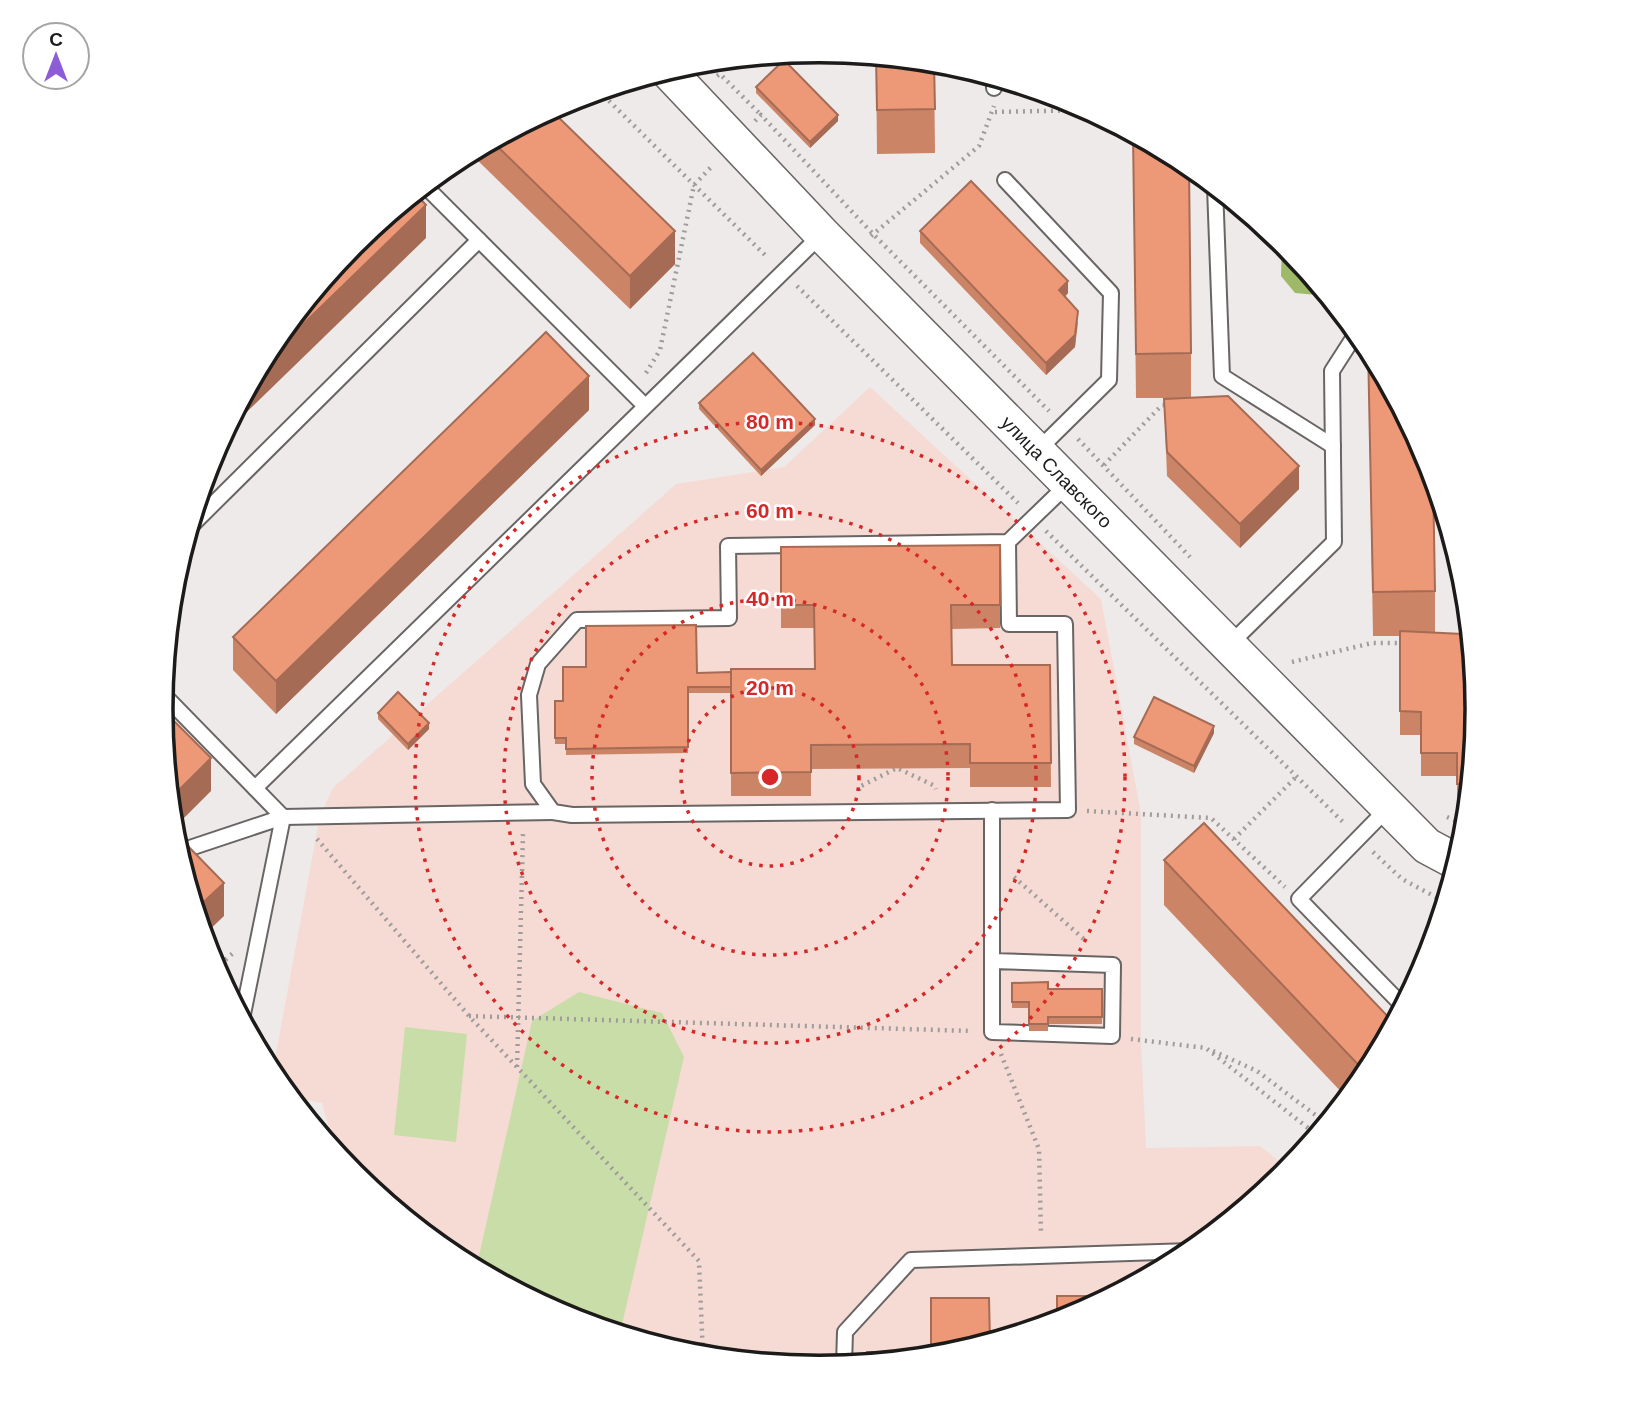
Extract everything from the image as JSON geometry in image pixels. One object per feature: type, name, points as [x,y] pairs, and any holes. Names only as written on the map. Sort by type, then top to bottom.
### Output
[{"type":"street","name":"улица Славского","points":[[675,79],[847,260],[1388,807],[1427,846],[1448,857]]},
{"type":"lane","points":[[1005,180],[1111,293],[1109,380],[1037,451]]},
{"type":"lane","points":[[431,192],[645,406]]},
{"type":"lane","points":[[1215,199],[1222,376],[1333,446]]},
{"type":"lane","points":[[255,788],[822,234]]},
{"type":"lane","points":[[203,515],[479,240]]},
{"type":"lane","points":[[1229,645],[1334,542],[1332,371],[1350,342]]},
{"type":"lane","points":[[553,812],[533,783],[528,695],[538,664],[577,620],[729,618],[728,546],[1008,542],[1069,483]]},
{"type":"lane","points":[[188,849],[283,817],[524,810],[572,815],[1069,810],[1065,624],[1009,624],[1008,542]]},
{"type":"lane","points":[[173,704],[283,817]]},
{"type":"lane","points":[[1388,807],[1298,899],[1396,999]]},
{"type":"lane","points":[[992,810],[994,859],[992,961],[992,1032],[1112,1037],[1113,965],[992,961]]},
{"type":"lane","points":[[245,1004],[283,817]]},
{"type":"lane","points":[[844,1354],[845,1332],[911,1260],[1169,1252]]},
{"type":"path","points":[[847,260],[979,146],[994,112],[994,87]]},
{"type":"path","points":[[994,112],[1062,111]]},
{"type":"path","points":[[1104,466],[1162,405],[1174,404]]},
{"type":"path","points":[[1292,662],[1372,643],[1413,643]]},
{"type":"path","points":[[859,787],[897,768],[935,786]]},
{"type":"path","points":[[1234,839],[1296,777]]},
{"type":"path","points":[[517,1068],[524,810]]},
{"type":"path","points":[[1069,810],[1212,818],[1298,899]]},
{"type":"path","points":[[1444,816],[1455,821]]},
{"type":"path","points":[[316,837],[470,1016],[699,1261],[703,1344]]},
{"type":"path","points":[[994,859],[1113,965]]},
{"type":"path","points":[[1274,886],[1279,881]]},
{"type":"path","points":[[470,1016],[517,1015],[992,1032],[1039,1149],[1041,1256]]},
{"type":"path","points":[[1112,1037],[1206,1048],[1257,1071],[1319,1118]]},
{"type":"path","points":[[1206,1048],[1310,1129]]},
{"type":"shaded area","points":[[870,387],[1101,599],[1141,814],[1141,1040],[1146,1148],[1260,1146],[1280,1162],[1212,1222],[1142,1268],[1066,1306],[1027,1321],[945,1343],[861,1354],[777,1354],[693,1343],[611,1321],[572,1306],[533,1288],[460,1246],[393,1195],[333,1135],[322,1103],[304,1099],[275,1057],[320,816],[333,788],[676,484],[784,467]]},
{"type":"green space","points":[[1282,258],[1315,295],[1295,293],[1281,276]]},
{"type":"green space","points":[[579,992],[662,1013],[684,1057],[622,1324],[533,1288],[479,1257],[532,1021]]},
{"type":"green space","points":[[405,1027],[467,1034],[456,1142],[394,1135]]},
{"type":"building","points":[[780,64],[788,64],[838,115],[810,142],[756,87]]},
{"type":"building","points":[[876,66],[934,73],[935,109],[877,110]]},
{"type":"building","points":[[559,118],[675,231],[630,276],[499,148]]},
{"type":"building","points":[[1133,145],[1189,180],[1191,353],[1136,354]]},
{"type":"building","points":[[971,181],[1068,281],[1059,290],[1078,311],[1075,335],[1046,363],[920,231]]},
{"type":"building","points":[[421,200],[426,205],[294,333],[333,283],[362,252]]},
{"type":"building","points":[[546,332],[589,376],[276,681],[233,637]]},
{"type":"building","points":[[753,353],[815,419],[761,470],[699,403]]},
{"type":"building","points":[[1368,370],[1398,423],[1434,510],[1435,591],[1373,592]]},
{"type":"building","points":[[1228,396],[1299,466],[1240,524],[1167,452],[1164,399]]},
{"type":"building","points":[[1000,545],[1000,605],[951,605],[952,665],[1050,665],[1051,763],[970,763],[970,744],[811,745],[811,772],[731,773],[731,669],[815,669],[814,605],[781,605],[781,547]]},
{"type":"building","points":[[696,625],[697,673],[731,672],[731,687],[688,687],[688,747],[566,749],[566,738],[555,738],[555,701],[563,701],[563,667],[586,667],[586,626]]},
{"type":"building","points":[[1400,631],[1460,634],[1465,709],[1460,784],[1457,784],[1457,753],[1421,753],[1421,712],[1400,711]]},
{"type":"building","points":[[398,692],[429,723],[408,744],[378,713]]},
{"type":"building","points":[[1154,697],[1214,726],[1194,766],[1134,737]]},
{"type":"building","points":[[173,720],[211,758],[179,790]]},
{"type":"building","points":[[1204,823],[1387,1016],[1358,1065],[1164,860]]},
{"type":"building","points":[[188,846],[224,883],[203,903]]},
{"type":"building","points":[[1048,982],[1048,989],[1102,989],[1102,1017],[1048,1017],[1048,1024],[1029,1024],[1029,1002],[1012,1002],[1012,983]]},
{"type":"building","points":[[1057,1296],[1088,1296],[1066,1306],[1057,1309]]},
{"type":"building","points":[[931,1298],[989,1298],[990,1332],[931,1345]]}]
